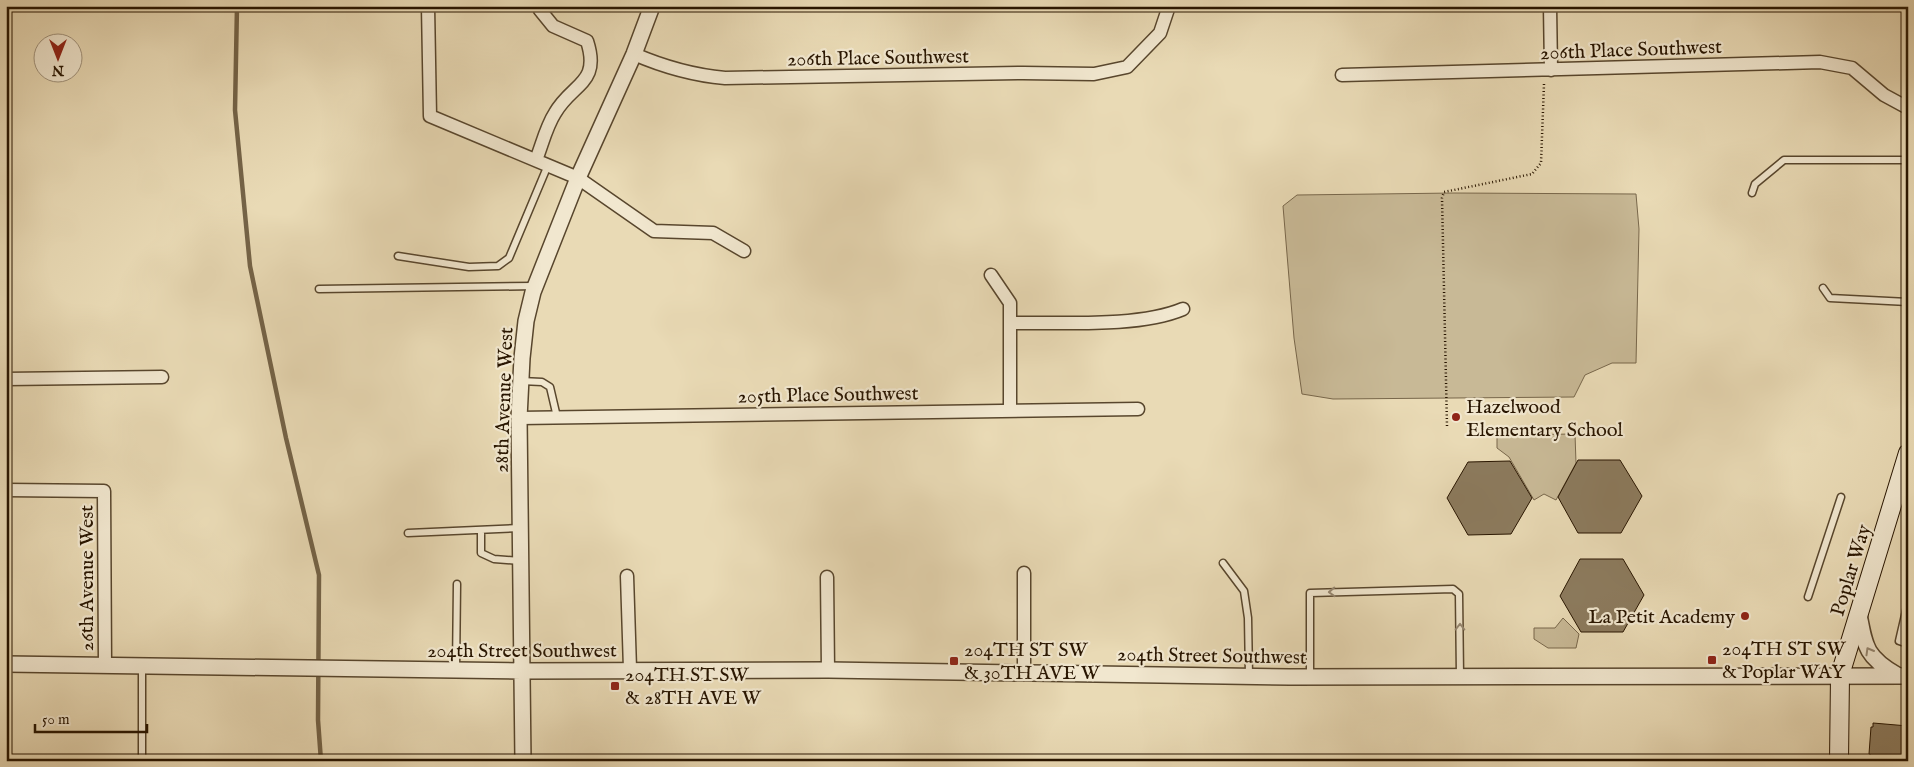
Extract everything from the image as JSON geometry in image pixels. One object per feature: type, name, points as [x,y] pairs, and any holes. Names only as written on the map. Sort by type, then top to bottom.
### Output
[{"type":"main road","name":"Poplar Way","points":[[1839,761],[1840,674],[1858,614],[1904,478],[1908,453]]},
{"type":"street","points":[[428,6],[430,116],[578,178],[654,231],[713,233],[744,251]]},
{"type":"street","points":[[540,6],[540,10],[553,26],[587,41],[592,58],[587,78],[555,113],[542,163]]},
{"type":"street","name":"28th Avenue West","points":[[523,761],[519,418],[526,321],[536,286],[578,178],[634,54],[652,6]]},
{"type":"street","name":"206th Place Southwest","points":[[634,54],[668,69],[696,76],[724,78],[1013,73],[1094,74],[1127,67],[1160,33],[1169,6]]},
{"type":"street","points":[[1550,6],[1551,70]]},
{"type":"street","name":"206th Place Southwest","points":[[1342,75],[1820,62],[1840,64],[1852,68],[1884,95],[1908,108]]},
{"type":"street","points":[[991,275],[1010,303],[1010,410]]},
{"type":"street","points":[[1010,323],[1132,320],[1165,316],[1183,309]]},
{"type":"street","points":[[6,379],[162,377]]},
{"type":"street","name":"205th Place Southwest","points":[[519,418],[1138,409]]},
{"type":"street","name":"26th Avenue West","points":[[6,490],[104,491],[105,666]]},
{"type":"street","points":[[1024,573],[1024,672]]},
{"type":"street","points":[[627,576],[630,670]]},
{"type":"street","points":[[827,577],[828,670]]},
{"type":"street","points":[[1858,614],[1868,654],[1878,664],[1903,676]]},
{"type":"street","name":"204th Street Southwest","points":[[6,664],[521,671],[828,670],[1249,676],[1840,674],[1903,676]]},
{"type":"lane","points":[[1752,193],[1755,184],[1784,160],[1908,160]]},
{"type":"lane","points":[[398,256],[469,267],[498,266],[509,258],[542,163]]},
{"type":"lane","points":[[320,290],[536,286]]},
{"type":"lane","points":[[1823,288],[1830,298],[1908,302]]},
{"type":"lane","points":[[521,381],[542,382],[550,387],[557,417]]},
{"type":"lane","points":[[1808,597],[1841,498]]},
{"type":"lane","points":[[408,533],[520,528]]},
{"type":"lane","points":[[481,530],[481,553],[494,559],[520,561]]},
{"type":"lane","points":[[1223,563],[1244,591],[1248,618],[1249,676]]},
{"type":"lane","points":[[456,670],[457,584]]},
{"type":"lane","points":[[1310,676],[1310,593],[1453,589],[1459,594],[1460,676]]},
{"type":"lane","points":[[1908,602],[1899,641],[1908,644]]},
{"type":"lane","points":[[142,666],[142,761]]},
{"type":"path","points":[[1447,426],[1442,198],[1444,192],[1532,174],[1538,169],[1541,164],[1544,80],[1551,70]]},
{"type":"shaded area","points":[[1454,193],[1636,194],[1639,229],[1636,363],[1612,363],[1585,375],[1574,397],[1333,399],[1302,394],[1294,338],[1283,206],[1297,195]]},
{"type":"shaded area","points":[[1575,434],[1576,463],[1556,500],[1544,494],[1534,500],[1509,457],[1497,448],[1497,435]]},
{"type":"shaded area","points":[[1563,618],[1579,634],[1576,648],[1548,648],[1534,639],[1534,628],[1555,628]]},
{"type":"building","points":[[1578,460],[1620,460],[1642,496],[1621,533],[1578,533],[1558,497]]},
{"type":"building","points":[[1510,461],[1532,498],[1511,534],[1468,535],[1447,498],[1468,462]]},
{"type":"building","points":[[1580,559],[1623,559],[1644,595],[1623,632],[1581,632],[1560,596]]},
{"type":"building","points":[[1873,723],[1908,726],[1908,761],[1871,761],[1871,755],[1869,754]]},
{"type":"waterway","points":[[237,6],[235,110],[250,266],[286,438],[319,575],[318,720],[321,761]]},
{"type":"place","name":"Hazelwood Elementary School","points":[[1456,417]]},
{"type":"place","name":"La Petit Academy","points":[[1745,616]]},
{"type":"place","name":"204TH ST SW & Poplar WAY","points":[[1712,660]]},
{"type":"place","name":"204TH ST SW & 30TH AVE W","points":[[954,661]]},
{"type":"place","name":"204TH ST SW & 28TH AVE W","points":[[615,686]]}]
